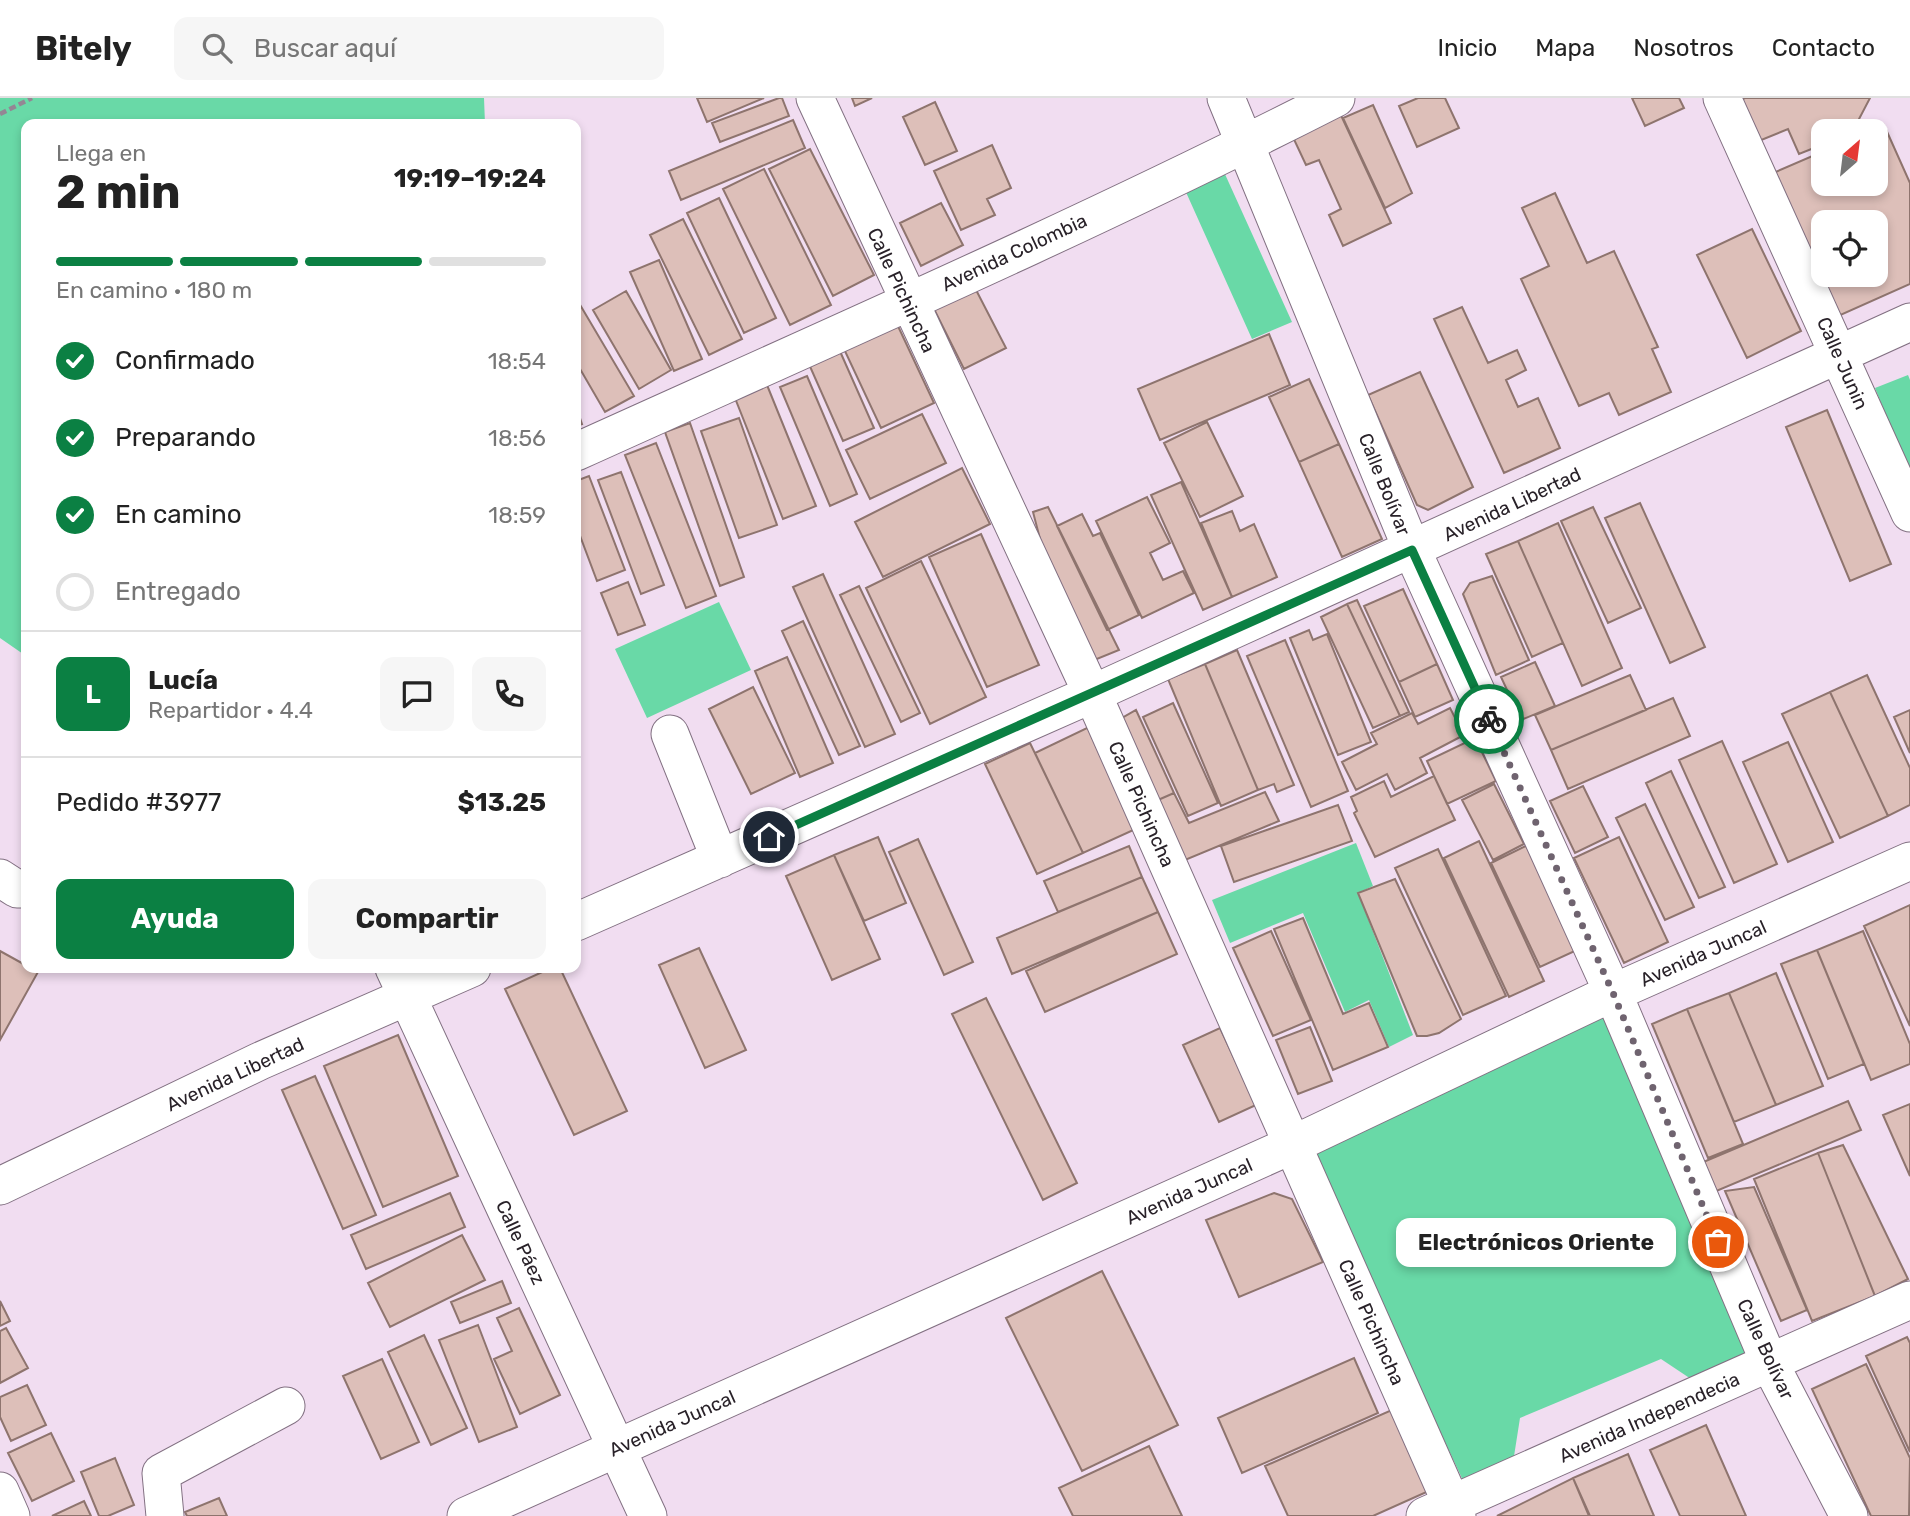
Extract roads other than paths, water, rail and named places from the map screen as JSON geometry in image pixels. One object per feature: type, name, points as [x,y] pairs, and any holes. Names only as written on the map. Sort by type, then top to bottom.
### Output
[{"type":"street","name":"Calle Pichincha","points":[[815,98],[907,302],[1092,694],[1294,1144],[1445,1512]]},
{"type":"street","name":"Calle Bolívar","points":[[1226,98],[1412,550],[1613,993],[1770,1364],[1849,1516]]},
{"type":"street","name":"Avenida Colombia","points":[[581,450],[907,302],[1246,144],[1336,98]]},
{"type":"street","name":"Calle Junin","points":[[1722,98],[1910,513]]},
{"type":"street","name":"Avenida Libertad","points":[[581,920],[1412,550],[1910,321]]},
{"type":"street","points":[[670,734],[720,859]]},
{"type":"street","name":"Avenida Juncal","points":[[466,1516],[1294,1144],[1613,993],[1910,861]]},
{"type":"street","points":[[0,878],[21,889]]},
{"type":"street","name":"Avenida Libertad","points":[[0,1186],[260,1061],[400,982],[446,973]]},
{"type":"street","name":"Calle Páez","points":[[400,982],[648,1516]]},
{"type":"street","name":"Avenida Independecia","points":[[1445,1512],[1910,1300]]},
{"type":"street","points":[[165,1516],[161,1473],[286,1406]]},
{"type":"street","points":[[0,1491],[11,1516]]},
{"type":"place","name":"Electrónicos Oriente","points":[[1718,1242]]}]
